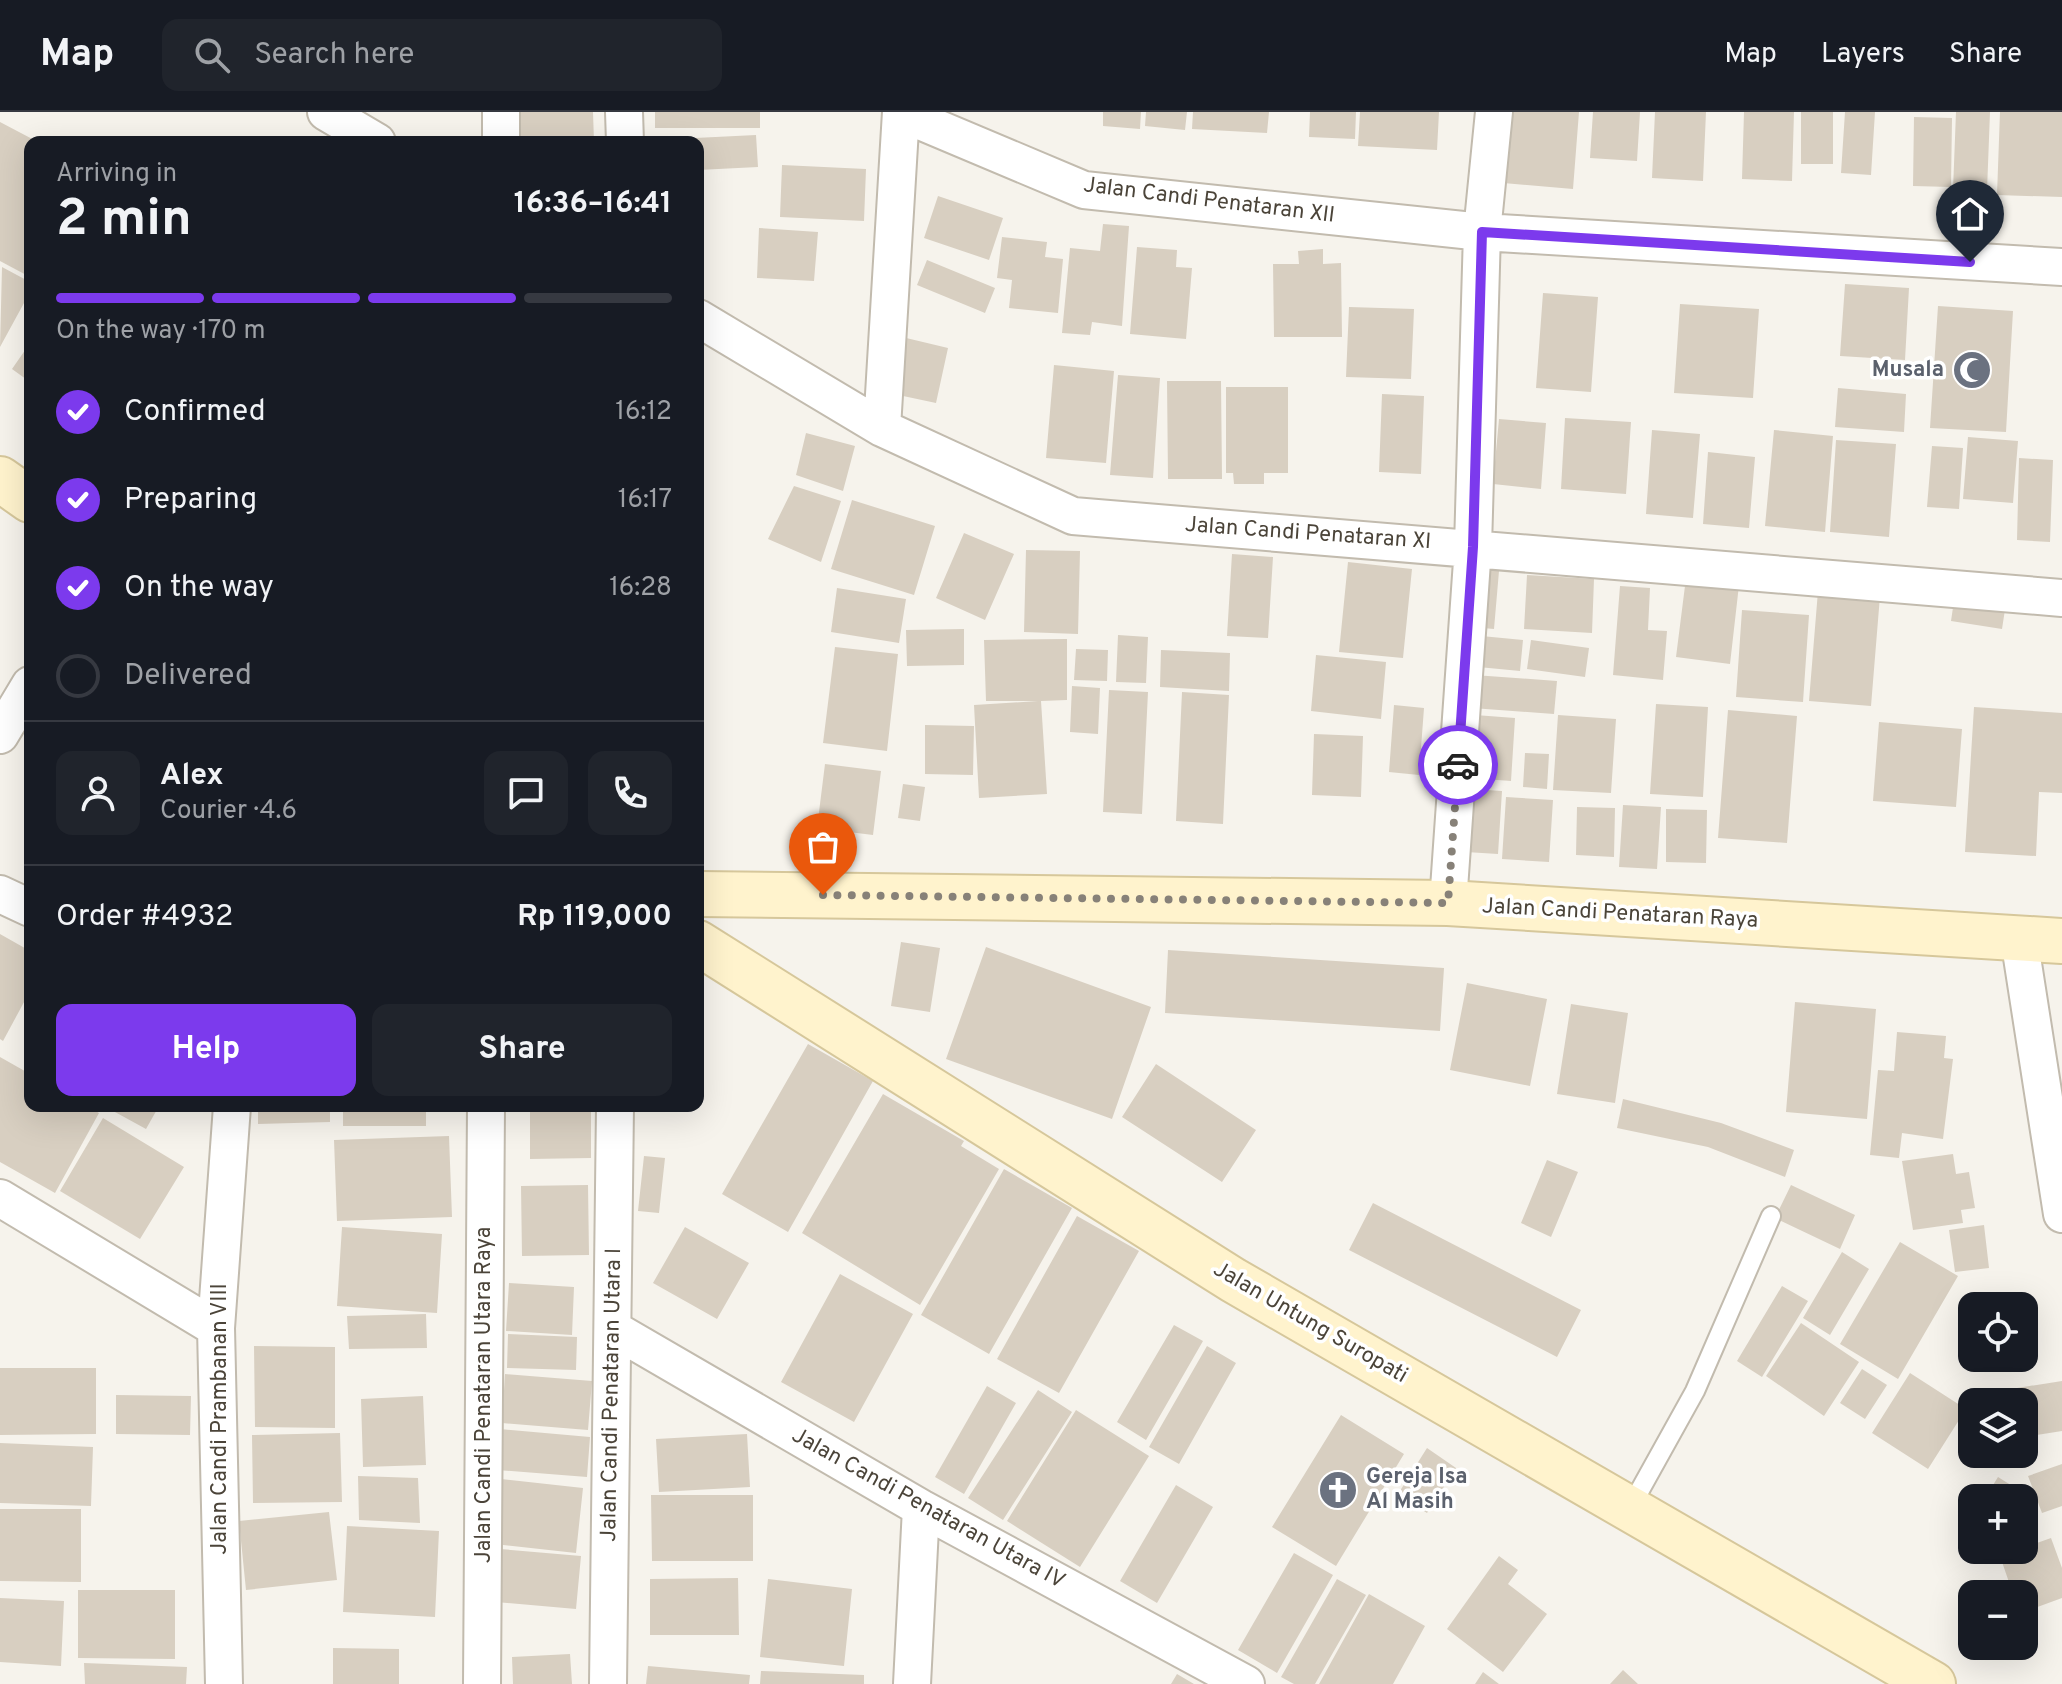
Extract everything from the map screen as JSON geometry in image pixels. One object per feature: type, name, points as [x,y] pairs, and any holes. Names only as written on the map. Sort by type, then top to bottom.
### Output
[{"type":"main road","points":[[0,479],[24,496]]},
{"type":"main road","name":"Jalan Candi Penataran Raya","points":[[704,894],[1448,903],[2062,941]]},
{"type":"main road","name":"Jalan Untung Suropati","points":[[704,947],[1233,1280],[1933,1684]]},
{"type":"street","points":[[326,112],[367,136]]},
{"type":"street","points":[[501,112],[501,136]]},
{"type":"street","points":[[624,112],[625,136]]},
{"type":"street","points":[[882,428],[901,112]]},
{"type":"street","name":"Jalan Candi Penataran XII","points":[[901,112],[1084,190],[1482,232],[2062,267]]},
{"type":"street","points":[[1448,903],[1473,547],[1482,232],[1494,112]]},
{"type":"street","name":"Jalan Candi Penataran XI","points":[[704,322],[882,428],[1073,516],[2062,598]]},
{"type":"street","points":[[0,735],[24,695]]},
{"type":"street","points":[[0,894],[24,905]]},
{"type":"street","points":[[2019,938],[2062,1214]]},
{"type":"street","name":"Jalan Candi Prambanan VIII","points":[[224,1684],[216,1328],[232,1112]]},
{"type":"street","name":"Jalan Candi Penataran Utara Raya","points":[[482,1684],[486,1112]]},
{"type":"street","name":"Jalan Candi Penataran Utara I","points":[[608,1684],[615,1112]]},
{"type":"street","points":[[0,1198],[216,1328]]},
{"type":"street","name":"Jalan Candi Penataran Utara IV","points":[[613,1329],[921,1508],[1246,1684]]},
{"type":"street","points":[[912,1684],[921,1508]]},
{"type":"lane","points":[[1630,1508],[1695,1391],[1771,1216]]},
{"type":"building","points":[[505,112],[593,112],[594,136],[505,136]]},
{"type":"building","points":[[655,112],[760,112],[760,128],[655,128]]},
{"type":"building","points":[[1103,112],[1141,112],[1140,129],[1103,126]]},
{"type":"building","points":[[1146,112],[1187,112],[1185,130],[1145,126]]},
{"type":"building","points":[[1193,112],[1269,112],[1267,133],[1192,129]]},
{"type":"building","points":[[1310,112],[1356,112],[1355,139],[1309,137]]},
{"type":"building","points":[[1360,112],[1439,112],[1437,150],[1358,146]]},
{"type":"building","points":[[1498,112],[1579,112],[1573,189],[1492,182]]},
{"type":"building","points":[[1593,112],[1640,112],[1637,161],[1590,158]]},
{"type":"building","points":[[1655,112],[1706,112],[1703,181],[1652,178]]},
{"type":"building","points":[[1744,112],[1794,112],[1792,181],[1742,179]]},
{"type":"building","points":[[1801,112],[1833,112],[1833,164],[1801,164]]},
{"type":"building","points":[[1845,112],[1875,112],[1871,175],[1841,173]]},
{"type":"building","points":[[1956,112],[1990,112],[1987,191],[1953,190]]},
{"type":"building","points":[[2000,112],[2062,112],[2062,197],[1997,195]]},
{"type":"building","points":[[1914,117],[1952,118],[1951,187],[1913,186]]},
{"type":"building","points":[[0,122],[27,136],[24,136],[24,274],[0,261]]},
{"type":"building","points":[[756,135],[758,167],[704,170],[704,138]]},
{"type":"building","points":[[782,165],[866,169],[864,221],[780,217]]},
{"type":"building","points":[[938,196],[1003,218],[989,260],[924,238]]},
{"type":"building","points":[[1103,224],[1129,226],[1122,326],[1092,322],[1090,335],[1062,333],[1070,248],[1100,251]]},
{"type":"building","points":[[759,228],[818,232],[814,281],[757,278]]},
{"type":"building","points":[[1002,237],[1047,242],[1045,257],[1063,259],[1058,313],[1009,308],[1012,280],[997,278]]},
{"type":"building","points":[[1137,247],[1177,250],[1176,267],[1192,268],[1186,339],[1130,334]]},
{"type":"building","points":[[1323,249],[1323,264],[1341,263],[1342,337],[1274,337],[1273,264],[1299,264],[1298,251]]},
{"type":"building","points":[[927,260],[995,288],[985,313],[917,285]]},
{"type":"building","points":[[2,267],[24,279],[24,303],[0,347]]},
{"type":"building","points":[[1845,284],[1909,288],[1905,360],[1840,356]]},
{"type":"building","points":[[1543,293],[1598,297],[1591,392],[1536,388]]},
{"type":"building","points":[[1680,304],[1759,309],[1753,398],[1674,393]]},
{"type":"building","name":"Musala","points":[[1938,306],[2013,311],[2006,432],[1930,428]]},
{"type":"building","points":[[1349,307],[1414,309],[1411,379],[1346,377]]},
{"type":"building","points":[[902,337],[948,348],[936,403],[889,393]]},
{"type":"building","points":[[24,352],[24,378],[12,369]]},
{"type":"building","points":[[1054,365],[1114,371],[1106,463],[1046,458]]},
{"type":"building","points":[[1118,375],[1160,378],[1153,478],[1110,475]]},
{"type":"building","points":[[1167,381],[1221,381],[1222,479],[1168,479]]},
{"type":"building","points":[[1226,387],[1288,387],[1288,473],[1264,473],[1264,484],[1234,484],[1233,473],[1226,473]]},
{"type":"building","points":[[1838,388],[1906,394],[1904,432],[1835,427]]},
{"type":"building","points":[[1382,394],[1424,396],[1421,474],[1379,472]]},
{"type":"building","points":[[1565,418],[1631,422],[1626,494],[1561,489]]},
{"type":"building","points":[[1499,419],[1546,423],[1541,489],[1493,484]]},
{"type":"building","points":[[1652,430],[1700,434],[1693,518],[1646,514]]},
{"type":"building","points":[[1774,430],[1833,436],[1825,532],[1765,526]]},
{"type":"building","points":[[806,433],[855,446],[843,491],[796,475]]},
{"type":"building","points":[[1968,437],[2018,441],[2013,503],[1963,499]]},
{"type":"building","points":[[1836,440],[1896,444],[1889,537],[1830,532]]},
{"type":"building","points":[[1932,446],[1963,448],[1959,509],[1927,507]]},
{"type":"building","points":[[1708,452],[1755,457],[1749,528],[1703,524]]},
{"type":"building","points":[[2019,458],[2053,460],[2050,542],[2017,540]]},
{"type":"building","points":[[794,486],[841,501],[821,562],[768,539]]},
{"type":"building","points":[[852,500],[935,526],[914,595],[831,569]]},
{"type":"building","points":[[964,533],[1014,554],[985,620],[936,598]]},
{"type":"building","points":[[1026,550],[1080,551],[1078,634],[1024,632]]},
{"type":"building","points":[[1232,554],[1273,557],[1268,638],[1227,636]]},
{"type":"building","points":[[1348,562],[1412,569],[1403,658],[1339,652]]},
{"type":"building","points":[[1476,569],[1499,571],[1494,629],[1471,627]]},
{"type":"building","points":[[1527,575],[1594,579],[1592,633],[1524,629]]},
{"type":"building","points":[[1686,578],[1739,585],[1730,664],[1676,657]]},
{"type":"building","points":[[1620,586],[1650,588],[1648,630],[1667,631],[1663,680],[1613,675]]},
{"type":"building","points":[[837,588],[906,599],[899,643],[831,632]]},
{"type":"building","points":[[1818,591],[1880,596],[1871,706],[1809,701]]},
{"type":"building","points":[[1955,594],[2006,603],[2002,629],[1951,621]]},
{"type":"building","points":[[1742,610],[1809,615],[1803,702],[1736,697]]},
{"type":"building","points":[[964,629],[964,665],[907,666],[906,630]]},
{"type":"building","points":[[1118,635],[1148,637],[1146,683],[1116,682]]},
{"type":"building","points":[[1471,635],[1523,640],[1520,671],[1468,666]]},
{"type":"building","points":[[1067,639],[1067,700],[1041,701],[1047,794],[979,798],[974,705],[1038,701],[986,701],[984,640]]},
{"type":"building","points":[[1531,640],[1589,648],[1585,677],[1527,669]]},
{"type":"building","points":[[835,647],[898,654],[887,751],[823,743]]},
{"type":"building","points":[[1076,649],[1108,650],[1107,681],[1074,680]]},
{"type":"building","points":[[1161,650],[1230,653],[1229,691],[1160,687]]},
{"type":"building","points":[[1316,655],[1386,662],[1381,719],[1311,711]]},
{"type":"building","points":[[1474,675],[1557,681],[1554,714],[1472,708]]},
{"type":"building","points":[[1072,686],[1100,688],[1098,734],[1070,732]]},
{"type":"building","points":[[1109,690],[1148,692],[1142,814],[1103,812]]},
{"type":"building","points":[[1182,692],[1229,695],[1223,824],[1176,821]]},
{"type":"building","points":[[1656,704],[1708,707],[1703,797],[1650,794]]},
{"type":"building","points":[[1394,705],[1424,708],[1419,775],[1389,772]]},
{"type":"building","points":[[1974,707],[2062,713],[2062,793],[2039,792],[2036,856],[1965,852]]},
{"type":"building","points":[[1728,710],[1797,716],[1787,843],[1718,838]]},
{"type":"building","points":[[1475,715],[1515,718],[1511,781],[1471,778]]},
{"type":"building","points":[[1558,715],[1616,719],[1611,793],[1553,790]]},
{"type":"building","points":[[1879,722],[1962,729],[1956,807],[1873,801]]},
{"type":"building","points":[[925,725],[974,726],[973,775],[925,774]]},
{"type":"building","points":[[1314,734],[1363,736],[1361,797],[1312,795]]},
{"type":"building","points":[[1525,753],[1549,754],[1547,789],[1523,787]]},
{"type":"building","points":[[825,764],[881,771],[873,835],[817,828]]},
{"type":"building","points":[[903,784],[925,787],[920,821],[898,818]]},
{"type":"building","points":[[1470,789],[1502,791],[1498,854],[1466,852]]},
{"type":"building","points":[[1506,797],[1553,800],[1549,862],[1502,859]]},
{"type":"building","points":[[1623,805],[1661,807],[1657,869],[1619,867]]},
{"type":"building","points":[[1577,807],[1615,808],[1614,857],[1576,855]]},
{"type":"building","points":[[1666,809],[1707,810],[1706,863],[1666,862]]},
{"type":"building","points":[[0,934],[24,948],[24,1002],[3,1041],[0,1039]]},
{"type":"building","points":[[901,942],[940,948],[930,1012],[891,1006]]},
{"type":"building","points":[[986,947],[1151,1007],[1112,1119],[946,1059]]},
{"type":"building","points":[[1168,950],[1444,968],[1440,1031],[1165,1013]]},
{"type":"building","points":[[1467,983],[1547,999],[1530,1086],[1450,1070]]},
{"type":"building","points":[[1795,1002],[1876,1009],[1867,1119],[1786,1112]]},
{"type":"building","points":[[1571,1004],[1628,1013],[1615,1103],[1557,1094]]},
{"type":"building","points":[[1897,1032],[1946,1036],[1944,1058],[1953,1059],[1943,1139],[1902,1133],[1899,1158],[1870,1155],[1878,1070],[1894,1071]]},
{"type":"building","points":[[808,1044],[873,1081],[788,1232],[722,1194]]},
{"type":"building","points":[[0,1057],[24,1071],[24,1112],[99,1113],[55,1193],[0,1162]]},
{"type":"building","points":[[1156,1064],[1256,1130],[1222,1182],[1122,1117]]},
{"type":"building","points":[[883,1094],[964,1141],[961,1146],[999,1169],[920,1305],[802,1233]]},
{"type":"building","points":[[1623,1099],[1721,1123],[1794,1150],[1785,1177],[1708,1147],[1617,1128]]},
{"type":"building","points":[[115,1112],[156,1112],[146,1129]]},
{"type":"building","points":[[258,1112],[330,1112],[330,1122],[258,1124]]},
{"type":"building","points":[[343,1112],[426,1112],[426,1126],[343,1126]]},
{"type":"building","points":[[530,1112],[591,1112],[591,1158],[530,1159]]},
{"type":"building","points":[[103,1118],[184,1167],[140,1239],[60,1191]]},
{"type":"building","points":[[449,1136],[452,1217],[337,1221],[334,1140]]},
{"type":"building","points":[[1953,1154],[1956,1174],[1969,1172],[1975,1208],[1961,1210],[1963,1223],[1913,1230],[1902,1161]]},
{"type":"building","points":[[644,1156],[665,1158],[659,1213],[638,1211]]},
{"type":"building","points":[[1547,1160],[1578,1172],[1551,1237],[1521,1223]]},
{"type":"building","points":[[1004,1169],[1072,1208],[989,1354],[921,1315]]},
{"type":"building","points":[[588,1185],[589,1255],[522,1256],[521,1186]]},
{"type":"building","points":[[1791,1185],[1855,1215],[1840,1249],[1775,1218]]},
{"type":"building","points":[[1373,1203],[1581,1310],[1557,1357],[1349,1250]]},
{"type":"building","points":[[1077,1216],[1139,1251],[1059,1393],[997,1359]]},
{"type":"building","points":[[1984,1225],[1989,1268],[1955,1272],[1949,1230]]},
{"type":"building","points":[[342,1227],[442,1234],[437,1313],[337,1306]]},
{"type":"building","points":[[685,1227],[749,1263],[717,1319],[653,1283]]},
{"type":"building","points":[[1900,1242],[1958,1276],[1898,1379],[1840,1344]]},
{"type":"building","points":[[1842,1252],[1869,1269],[1830,1335],[1803,1318]]},
{"type":"building","points":[[840,1274],[913,1314],[854,1422],[781,1382]]},
{"type":"building","points":[[509,1283],[574,1287],[572,1335],[506,1331]]},
{"type":"building","points":[[1782,1286],[1808,1301],[1762,1377],[1737,1361]]},
{"type":"building","points":[[426,1314],[427,1348],[349,1349],[347,1316]]},
{"type":"building","points":[[1801,1323],[1859,1362],[1824,1416],[1766,1376]]},
{"type":"building","points":[[1174,1325],[1203,1341],[1146,1440],[1117,1422]]},
{"type":"building","points":[[508,1334],[577,1337],[576,1370],[507,1368]]},
{"type":"building","points":[[254,1346],[335,1347],[335,1428],[255,1427]]},
{"type":"building","points":[[1207,1346],[1236,1363],[1179,1464],[1149,1447]]},
{"type":"building","points":[[0,1368],[96,1368],[96,1434],[0,1435]]},
{"type":"building","points":[[1862,1369],[1887,1385],[1865,1419],[1840,1403]]},
{"type":"building","points":[[1910,1373],[1958,1404],[1958,1422],[1928,1469],[1872,1433]]},
{"type":"building","points":[[505,1374],[592,1381],[588,1430],[502,1423]]},
{"type":"building","points":[[2062,1381],[2062,1431],[2038,1435],[2038,1388],[2017,1388]]},
{"type":"building","points":[[987,1386],[1016,1403],[964,1494],[935,1477]]},
{"type":"building","points":[[1038,1390],[1072,1412],[1003,1520],[968,1498]]},
{"type":"building","points":[[116,1395],[191,1396],[190,1435],[116,1434]]},
{"type":"building","points":[[423,1396],[426,1465],[363,1467],[361,1399]]},
{"type":"building","points":[[1076,1410],[1149,1456],[1080,1567],[1007,1521]]},
{"type":"building","name":"Gereja Isa Al Masih","points":[[1341,1415],[1404,1454],[1336,1566],[1272,1527]]},
{"type":"building","points":[[500,1429],[590,1437],[587,1477],[497,1470]]},
{"type":"building","points":[[340,1433],[342,1502],[253,1503],[252,1435]]},
{"type":"building","points":[[747,1434],[750,1487],[659,1492],[656,1439]]},
{"type":"building","points":[[0,1443],[93,1447],[91,1506],[0,1503]]},
{"type":"building","points":[[1427,1448],[1456,1468],[1427,1513],[1398,1494]]},
{"type":"building","points":[[2062,1464],[2062,1506],[2042,1513],[2038,1502],[2038,1484],[2031,1484],[2028,1476]]},
{"type":"building","points":[[358,1476],[418,1478],[420,1523],[359,1520]]},
{"type":"building","points":[[1998,1477],[2009,1484],[1994,1484]]},
{"type":"building","points":[[501,1479],[583,1488],[576,1553],[494,1544]]},
{"type":"building","points":[[1176,1485],[1213,1507],[1157,1603],[1120,1581]]},
{"type":"building","points":[[651,1495],[753,1495],[753,1561],[652,1561]]},
{"type":"building","points":[[0,1509],[81,1509],[81,1582],[0,1581]]},
{"type":"building","points":[[329,1512],[337,1580],[246,1590],[239,1521]]},
{"type":"building","points":[[347,1526],[439,1531],[435,1617],[343,1612]]},
{"type":"building","points":[[2051,1538],[2062,1568],[2062,1598],[2038,1607],[2038,1580],[2008,1580],[2003,1564],[2038,1564],[2038,1543]]},
{"type":"building","points":[[500,1549],[581,1556],[576,1609],[496,1602]]},
{"type":"building","points":[[1294,1553],[1333,1575],[1277,1673],[1238,1650]]},
{"type":"building","points":[[1499,1556],[1518,1570],[1508,1584],[1547,1614],[1503,1672],[1447,1629]]},
{"type":"building","points":[[738,1578],[739,1635],[650,1635],[650,1579]]},
{"type":"building","points":[[768,1579],[852,1589],[844,1666],[760,1657]]},
{"type":"building","points":[[1337,1579],[1366,1595],[1315,1684],[1294,1684],[1281,1677]]},
{"type":"building","points":[[78,1590],[175,1590],[175,1659],[78,1658]]},
{"type":"building","points":[[1369,1594],[1425,1626],[1393,1684],[1319,1684]]},
{"type":"building","points":[[0,1598],[64,1601],[61,1666],[0,1662]]},
{"type":"building","points":[[333,1648],[399,1649],[399,1684],[333,1684]]},
{"type":"building","points":[[570,1654],[572,1684],[513,1684],[512,1657]]},
{"type":"building","points":[[84,1663],[187,1667],[186,1684],[85,1684]]},
{"type":"building","points":[[648,1666],[750,1675],[749,1684],[646,1684]]},
{"type":"building","points":[[1623,1670],[1638,1684],[1610,1684]]},
{"type":"building","points":[[761,1671],[864,1675],[864,1684],[760,1684]]},
{"type":"building","points":[[1483,1672],[1499,1684],[1475,1684]]},
{"type":"building","points":[[1177,1674],[1194,1684],[1171,1684]]},
{"type":"way so far","points":[[823,895],[1448,903],[1458,765]]},
{"type":"place","name":"Musala","points":[[1972,370]]},
{"type":"place","name":"Gereja Isa Al Masih","points":[[1338,1490]]},
{"type":"route","points":[[1458,765],[1473,547],[1482,232],[1970,262]]}]
